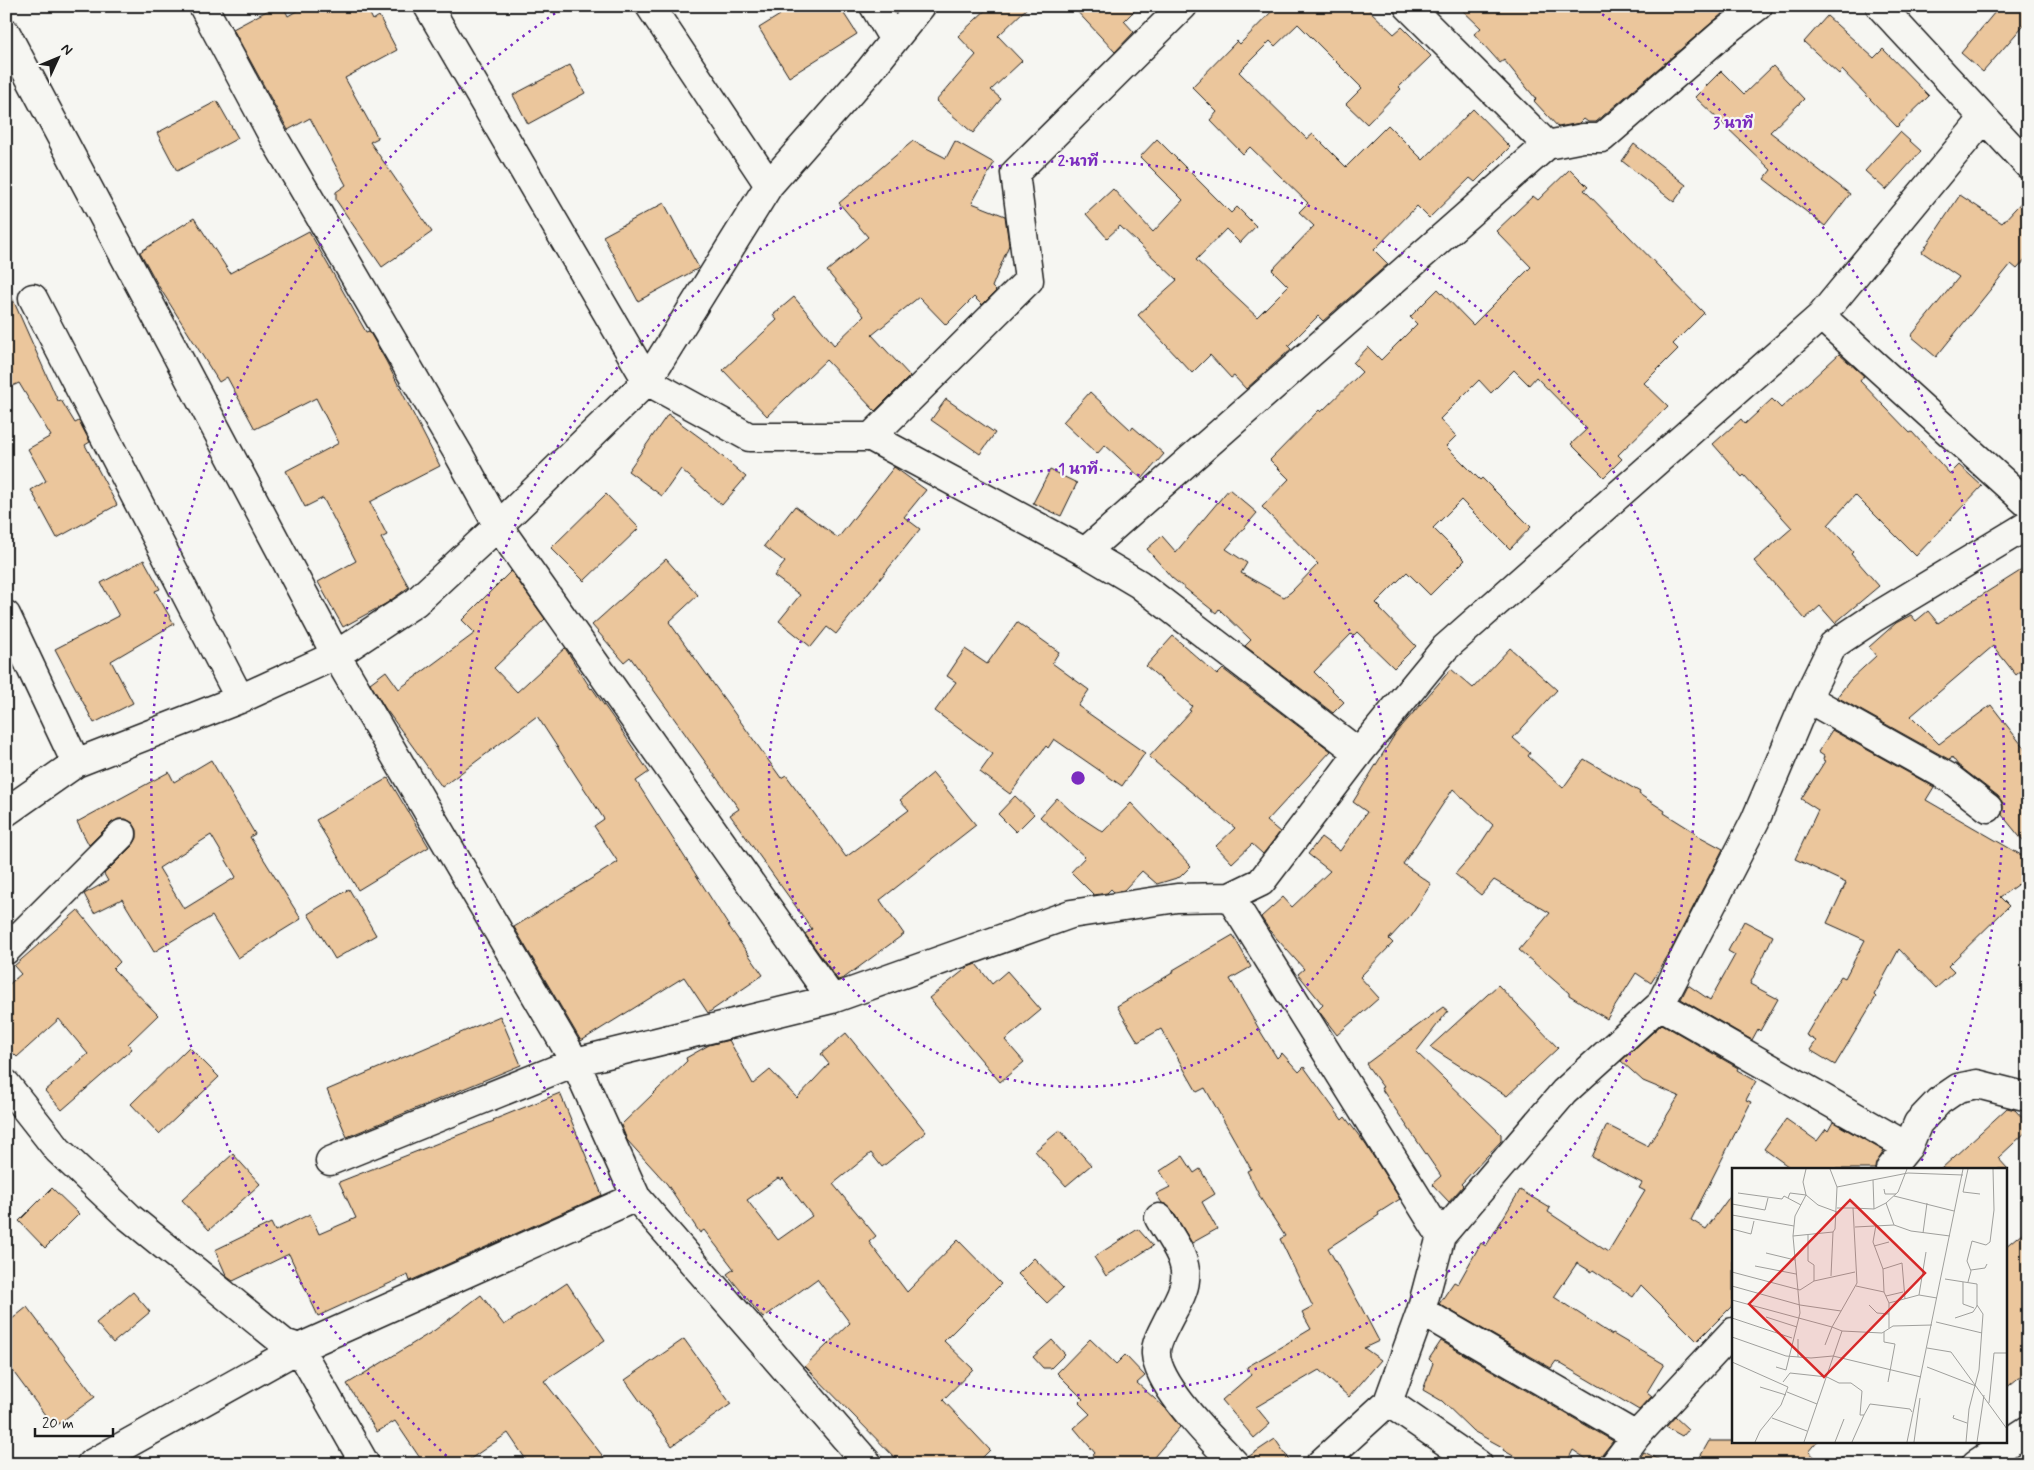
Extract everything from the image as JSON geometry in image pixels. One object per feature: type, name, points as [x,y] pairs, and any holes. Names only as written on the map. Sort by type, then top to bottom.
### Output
[{"type":"street","points":[[203,6],[279,146],[458,453],[498,526],[832,999]]},
{"type":"street","points":[[428,6],[647,381],[749,437],[871,437],[1085,552],[1139,584],[1358,752]]},
{"type":"street","points":[[650,6],[769,186]]},
{"type":"street","points":[[874,6],[894,40]]},
{"type":"street","points":[[6,812],[76,763],[240,699],[336,655],[416,602],[498,526],[647,381],[769,186],[921,6]]},
{"type":"street","points":[[871,437],[1029,280],[1014,173],[1183,6]]},
{"type":"street","points":[[1408,6],[1547,145]]},
{"type":"street","points":[[1085,552],[1547,145],[1583,138],[1602,138],[1723,33],[1758,6]]},
{"type":"street","points":[[1880,6],[2028,165]]},
{"type":"street","points":[[6,33],[336,655],[575,1062],[636,1197],[868,1464]]},
{"type":"street","points":[[330,1161],[575,1062],[832,999],[1071,914],[1176,898],[1230,897],[1261,882],[1358,752],[1445,648],[1821,316],[1984,118]]},
{"type":"street","points":[[33,298],[240,699]]},
{"type":"street","points":[[1821,316],[2028,504]]},
{"type":"street","points":[[1320,1464],[1388,1402],[1421,1311],[1441,1236],[1564,1092],[1660,1005],[1755,822],[1807,698],[1833,646],[1872,619],[2028,525]]},
{"type":"street","points":[[6,616],[76,763]]},
{"type":"street","points":[[1807,698],[1948,777],[1988,808]]},
{"type":"street","points":[[6,950],[122,834]]},
{"type":"street","points":[[1230,897],[1441,1236]]},
{"type":"street","points":[[1660,1005],[1908,1147]]},
{"type":"street","points":[[6,1084],[58,1150],[129,1217],[284,1343],[299,1348],[365,1464]]},
{"type":"street","points":[[1891,1168],[1908,1147],[1918,1123],[1940,1100],[1958,1088],[1977,1084],[2028,1097]]},
{"type":"street","points":[[91,1464],[299,1348],[636,1197]]},
{"type":"street","points":[[1159,1218],[1183,1262],[1185,1280],[1182,1292],[1163,1330],[1156,1352],[1161,1372],[1180,1402],[1234,1464]]},
{"type":"street","points":[[1421,1311],[1636,1436]]},
{"type":"street","points":[[1615,1464],[1636,1436],[1732,1333]]},
{"type":"street","points":[[1388,1402],[1478,1464]]},
{"type":"street","points":[[1976,1464],[2028,1430]]},
{"type":"building","points":[[276,6],[283,6],[288,16],[305,6],[366,6],[373,20],[379,16],[397,50],[345,78],[378,138],[370,142],[432,232],[382,267],[336,200],[336,192],[346,185],[310,118],[288,130],[233,29]]},
{"type":"building","points":[[774,6],[839,6],[857,34],[789,77],[759,28],[780,15]]},
{"type":"building","points":[[990,6],[1029,6],[998,36],[1022,61],[991,90],[1001,99],[973,133],[936,101],[976,55],[958,36]]},
{"type":"building","points":[[1072,6],[1139,6],[1124,21],[1134,32],[1115,52]]},
{"type":"building","points":[[1277,6],[1365,6],[1394,34],[1402,27],[1431,56],[1399,87],[1401,89],[1367,124],[1346,104],[1362,88],[1298,24],[1275,46],[1270,41],[1239,72],[1307,139],[1313,134],[1346,167],[1388,125],[1423,160],[1473,109],[1510,147],[1475,182],[1470,178],[1429,218],[1417,206],[1374,250],[1388,264],[1323,321],[1318,316],[1288,346],[1291,349],[1246,389],[1234,376],[1231,378],[1210,355],[1192,373],[1138,315],[1177,280],[1120,226],[1107,238],[1086,214],[1113,189],[1153,232],[1183,200],[1140,157],[1157,139],[1231,213],[1237,207],[1256,226],[1240,243],[1226,229],[1196,260],[1257,317],[1288,286],[1272,270],[1314,226],[1299,212],[1308,203],[1250,147],[1243,154],[1210,120],[1217,112],[1192,87],[1237,41],[1240,44]]},
{"type":"building","points":[[1458,6],[1716,6],[1723,13],[1596,122],[1588,122],[1584,119],[1580,123],[1558,127],[1534,101],[1536,99],[1504,60],[1500,63],[1474,34],[1481,28]]},
{"type":"building","points":[[2000,6],[2028,6],[2028,20],[1983,72],[1961,53]]},
{"type":"building","points":[[1827,16],[1874,58],[1883,49],[1929,96],[1897,127],[1842,70],[1839,74],[1804,42]]},
{"type":"building","points":[[570,65],[585,93],[528,124],[513,95]]},
{"type":"building","points":[[1773,66],[1804,99],[1770,132],[1850,194],[1825,226],[1764,179],[1771,170],[1695,97],[1721,71],[1744,94]]},
{"type":"building","points":[[217,101],[238,138],[177,171],[157,133]]},
{"type":"building","points":[[1900,132],[1921,151],[1886,190],[1865,171]]},
{"type":"building","points":[[913,141],[946,158],[955,141],[994,163],[972,203],[1005,216],[1009,245],[992,287],[996,291],[982,305],[974,297],[946,325],[919,297],[872,335],[910,376],[875,411],[826,360],[767,416],[723,370],[777,320],[773,315],[794,297],[834,345],[864,316],[827,271],[868,237],[839,203]]},
{"type":"building","points":[[1634,144],[1686,185],[1674,202],[1622,161]]},
{"type":"building","points":[[1570,169],[1588,187],[1584,190],[1704,313],[1673,344],[1678,349],[1644,383],[1668,406],[1618,455],[1622,459],[1604,477],[1571,444],[1587,429],[1536,377],[1529,385],[1514,370],[1491,393],[1479,380],[1440,419],[1456,436],[1446,446],[1480,480],[1482,478],[1531,527],[1510,549],[1461,500],[1433,528],[1465,560],[1430,595],[1407,572],[1376,603],[1416,646],[1394,668],[1357,632],[1353,636],[1351,634],[1314,672],[1344,702],[1333,713],[1245,646],[1251,640],[1219,609],[1216,613],[1172,578],[1147,549],[1162,536],[1176,552],[1229,489],[1257,513],[1226,549],[1247,563],[1241,573],[1284,597],[1291,592],[1318,564],[1262,507],[1289,479],[1270,460],[1319,410],[1321,412],[1362,372],[1353,363],[1368,347],[1381,360],[1417,324],[1410,317],[1438,289],[1473,325],[1531,267],[1496,231],[1533,196],[1538,200]]},
{"type":"building","points":[[1960,195],[2002,223],[2028,195],[2028,257],[2017,269],[2011,264],[1936,357],[1911,336],[1959,277],[1922,252]]},
{"type":"building","points":[[664,203],[699,268],[638,301],[603,236]]},
{"type":"building","points":[[194,218],[230,273],[309,231],[366,332],[369,331],[386,361],[440,466],[370,502],[387,535],[381,538],[409,587],[387,603],[343,627],[318,582],[356,561],[323,498],[305,507],[286,471],[339,443],[316,398],[255,429],[227,377],[219,382],[158,285],[140,252]]},
{"type":"building","points":[[6,284],[58,401],[61,400],[75,423],[79,421],[90,442],[85,445],[117,505],[57,538],[31,490],[46,481],[28,449],[51,436],[19,383],[6,389]]},
{"type":"building","points":[[1839,354],[1864,376],[1860,381],[1910,433],[1912,432],[1950,474],[1959,465],[1982,486],[1916,556],[1855,495],[1828,525],[1853,552],[1851,554],[1879,586],[1835,623],[1820,606],[1805,619],[1754,561],[1792,528],[1713,444],[1741,419],[1745,424],[1772,399],[1781,408]]},
{"type":"building","points":[[1090,392],[1131,430],[1133,427],[1164,454],[1142,479],[1105,445],[1097,454],[1063,422]]},
{"type":"building","points":[[946,399],[995,433],[980,454],[931,420]]},
{"type":"building","points":[[668,414],[702,439],[746,477],[722,505],[681,469],[662,496],[628,471]]},
{"type":"building","points":[[894,467],[926,490],[904,517],[920,529],[836,634],[827,627],[811,647],[779,621],[800,595],[774,576],[785,562],[764,546],[795,506],[838,538]]},
{"type":"building","points":[[1050,470],[1077,483],[1061,516],[1033,503]]},
{"type":"building","points":[[606,494],[639,528],[584,581],[551,548]]},
{"type":"building","points":[[666,559],[698,595],[669,622],[781,778],[786,775],[846,857],[909,810],[900,800],[933,773],[976,825],[880,900],[904,934],[844,978],[838,980],[805,934],[812,929],[730,815],[739,809],[630,657],[624,662],[592,625]]},
{"type":"building","points":[[144,560],[160,589],[155,591],[174,624],[111,661],[133,703],[94,723],[55,649],[119,616],[101,583]]},
{"type":"building","points":[[2028,566],[2028,665],[2016,675],[1993,646],[1911,716],[1939,744],[1991,705],[2028,753],[2028,847],[2002,815],[2003,803],[1998,796],[1958,765],[1952,757],[1950,760],[1837,697],[1851,679],[1876,656],[1869,647],[1896,623],[1911,615],[1916,621],[1928,611],[1938,623]]},
{"type":"building","points":[[511,571],[545,619],[494,668],[517,692],[565,648],[649,772],[636,781],[730,928],[763,975],[708,1013],[684,977],[581,1041],[514,927],[618,862],[594,826],[604,819],[537,716],[442,787],[385,708],[370,683],[386,671],[399,689],[475,633],[462,620]]},
{"type":"building","points":[[1017,622],[1059,652],[1052,663],[1089,690],[1078,706],[1145,753],[1122,786],[1054,739],[1048,748],[1046,746],[1010,794],[980,772],[993,754],[935,711],[956,682],[947,676],[965,649],[987,664]]},
{"type":"building","points":[[1173,636],[1217,675],[1223,669],[1331,751],[1267,821],[1280,832],[1263,854],[1252,844],[1232,863],[1216,846],[1235,828],[1149,757],[1191,711],[1189,710],[1192,706],[1146,666]]},
{"type":"building","points":[[1510,648],[1557,690],[1513,738],[1530,753],[1528,756],[1563,788],[1584,759],[1640,792],[1639,794],[1665,811],[1664,813],[1695,834],[1723,849],[1669,954],[1651,983],[1636,973],[1607,1019],[1569,995],[1519,950],[1550,913],[1494,880],[1481,895],[1455,874],[1477,849],[1493,825],[1453,789],[1403,864],[1431,884],[1410,916],[1389,939],[1393,943],[1360,977],[1379,998],[1337,1035],[1318,1010],[1323,1005],[1298,974],[1304,969],[1270,931],[1261,917],[1283,897],[1292,907],[1330,871],[1308,854],[1321,837],[1340,851],[1367,812],[1353,802],[1395,734],[1451,669],[1473,688]]},
{"type":"building","points":[[1832,730],[1934,787],[1926,800],[2028,859],[2028,877],[2000,897],[2009,906],[1948,966],[1954,972],[1936,988],[1899,949],[1874,995],[1876,997],[1835,1065],[1810,1050],[1816,1041],[1806,1035],[1841,976],[1845,978],[1865,940],[1827,923],[1846,883],[1795,859],[1818,810],[1801,799],[1825,761],[1823,760],[1824,756],[1818,752]]},
{"type":"building","points":[[211,760],[255,834],[250,837],[301,919],[238,958],[212,916],[154,952],[122,899],[94,913],[84,894],[108,881],[104,874],[133,845],[137,838],[137,830],[133,823],[126,819],[118,819],[111,823],[89,845],[77,822],[169,772],[174,782]],"holes":[[[211,835],[236,877],[184,909],[159,868]]]},
{"type":"building","points":[[388,778],[429,847],[358,890],[316,820]]},
{"type":"building","points":[[1015,796],[1034,814],[1016,832],[998,814]]},
{"type":"building","points":[[1057,798],[1071,811],[1103,832],[1131,803],[1191,866],[1180,877],[1157,884],[1142,871],[1124,890],[1114,892],[1111,889],[1107,893],[1094,895],[1071,872],[1085,857],[1040,817]]},
{"type":"building","points":[[349,889],[376,935],[335,959],[308,914]]},
{"type":"building","points":[[78,910],[120,962],[113,969],[158,1015],[128,1044],[132,1049],[62,1110],[45,1091],[88,1054],[59,1019],[17,1057],[6,1046],[6,987],[21,974],[14,966]]},
{"type":"building","points":[[1744,921],[1773,936],[1750,984],[1778,999],[1760,1031],[1758,1029],[1752,1040],[1681,999],[1688,985],[1710,1000],[1735,955],[1728,951]]},
{"type":"building","points":[[1233,935],[1251,967],[1230,979],[1277,1058],[1282,1053],[1299,1072],[1304,1067],[1342,1120],[1345,1117],[1366,1145],[1400,1199],[1328,1248],[1379,1341],[1364,1348],[1381,1360],[1349,1397],[1319,1370],[1256,1407],[1270,1424],[1254,1438],[1222,1400],[1251,1375],[1247,1367],[1311,1329],[1302,1313],[1313,1307],[1280,1239],[1285,1236],[1261,1199],[1247,1171],[1251,1169],[1205,1088],[1197,1092],[1161,1029],[1138,1042],[1117,1006]]},
{"type":"building","points":[[976,964],[992,984],[1007,971],[1041,1010],[1005,1040],[1024,1062],[1000,1082],[929,998],[968,967]]},
{"type":"building","points":[[1498,985],[1558,1048],[1507,1096],[1430,1047]]},
{"type":"building","points":[[1443,1007],[1448,1011],[1416,1052],[1501,1134],[1501,1141],[1461,1184],[1463,1186],[1449,1202],[1432,1184],[1441,1176],[1366,1064]]},
{"type":"building","points":[[500,1016],[521,1065],[347,1137],[327,1090]]},
{"type":"building","points":[[1662,1024],[1738,1068],[1737,1070],[1756,1081],[1746,1100],[1751,1102],[1691,1220],[1706,1229],[1732,1193],[1732,1306],[1697,1341],[1641,1285],[1633,1297],[1593,1270],[1592,1272],[1577,1263],[1554,1297],[1612,1335],[1664,1364],[1647,1392],[1652,1396],[1639,1410],[1556,1361],[1551,1368],[1439,1304],[1454,1282],[1458,1284],[1481,1243],[1486,1246],[1520,1190],[1550,1208],[1548,1212],[1608,1252],[1645,1191],[1639,1188],[1642,1183],[1592,1157],[1607,1125],[1648,1146],[1679,1096],[1643,1081],[1621,1061]]},
{"type":"building","points":[[846,1033],[926,1132],[882,1167],[871,1153],[833,1184],[876,1236],[869,1242],[907,1292],[958,1240],[1001,1284],[944,1341],[973,1369],[943,1400],[990,1450],[976,1464],[901,1464],[805,1366],[850,1323],[817,1279],[763,1318],[727,1274],[734,1269],[704,1230],[700,1233],[667,1184],[627,1140],[621,1125],[687,1061],[686,1058],[709,1045],[729,1040],[753,1084],[770,1070],[797,1098],[829,1064],[821,1054]],"holes":[[[778,1178],[781,1180],[783,1178],[812,1216],[778,1240],[747,1200]]]},
{"type":"building","points":[[189,1047],[219,1077],[159,1134],[131,1104]]},
{"type":"building","points":[[560,1093],[602,1195],[410,1281],[408,1275],[318,1316],[289,1254],[233,1281],[227,1277],[215,1250],[271,1223],[275,1231],[310,1214],[319,1234],[356,1218],[339,1182]]},
{"type":"building","points":[[2007,1108],[2015,1110],[2028,1124],[2028,1130],[1998,1158],[2008,1169],[1942,1168]]},
{"type":"building","points":[[1786,1119],[1817,1141],[1826,1129],[1828,1131],[1833,1122],[1884,1151],[1875,1168],[1791,1168],[1764,1149]]},
{"type":"building","points":[[1060,1130],[1091,1165],[1066,1186],[1035,1151]]},
{"type":"building","points":[[233,1154],[260,1184],[209,1230],[182,1200]]},
{"type":"building","points":[[1183,1156],[1194,1173],[1200,1169],[1215,1194],[1202,1202],[1217,1229],[1192,1243],[1172,1210],[1162,1203],[1156,1194],[1170,1187],[1160,1171]]},
{"type":"building","points":[[52,1188],[79,1214],[45,1248],[19,1221]]},
{"type":"building","points":[[2028,1228],[2028,1370],[2006,1388],[2006,1246]]},
{"type":"building","points":[[1138,1229],[1153,1246],[1106,1276],[1094,1257]]},
{"type":"building","points":[[1034,1258],[1063,1288],[1047,1303],[1018,1274]]},
{"type":"building","points":[[567,1283],[605,1340],[544,1381],[609,1464],[529,1464],[508,1433],[463,1464],[424,1464],[395,1421],[377,1432],[347,1384],[435,1330],[481,1295],[504,1325]]},
{"type":"building","points":[[133,1292],[150,1312],[113,1343],[96,1323]]},
{"type":"building","points":[[27,1307],[95,1397],[54,1427],[6,1362],[6,1324]]},
{"type":"building","points":[[684,1339],[731,1404],[672,1446],[625,1380]]},
{"type":"building","points":[[1090,1339],[1116,1364],[1125,1355],[1145,1376],[1137,1383],[1164,1407],[1180,1427],[1148,1464],[1085,1464],[1095,1453],[1074,1428],[1090,1414],[1079,1403],[1083,1399],[1057,1373]]},
{"type":"building","points":[[1052,1340],[1065,1354],[1051,1368],[1043,1368],[1033,1357]]},
{"type":"building","points":[[1441,1341],[1613,1441],[1602,1455],[1600,1464],[1594,1464],[1573,1450],[1566,1464],[1527,1464],[1503,1450],[1504,1448],[1473,1431],[1442,1401],[1423,1390],[1433,1363],[1429,1359]]},
{"type":"building","points":[[1675,1417],[1688,1429],[1682,1436],[1666,1427]]},
{"type":"building","points":[[1275,1439],[1292,1464],[1250,1464],[1248,1457]]},
{"type":"building","points":[[1709,1441],[1732,1441],[1817,1442],[1809,1452],[1823,1464],[1696,1464]]},
{"type":"building","points":[[1644,1452],[1668,1464],[1635,1464]]}]
